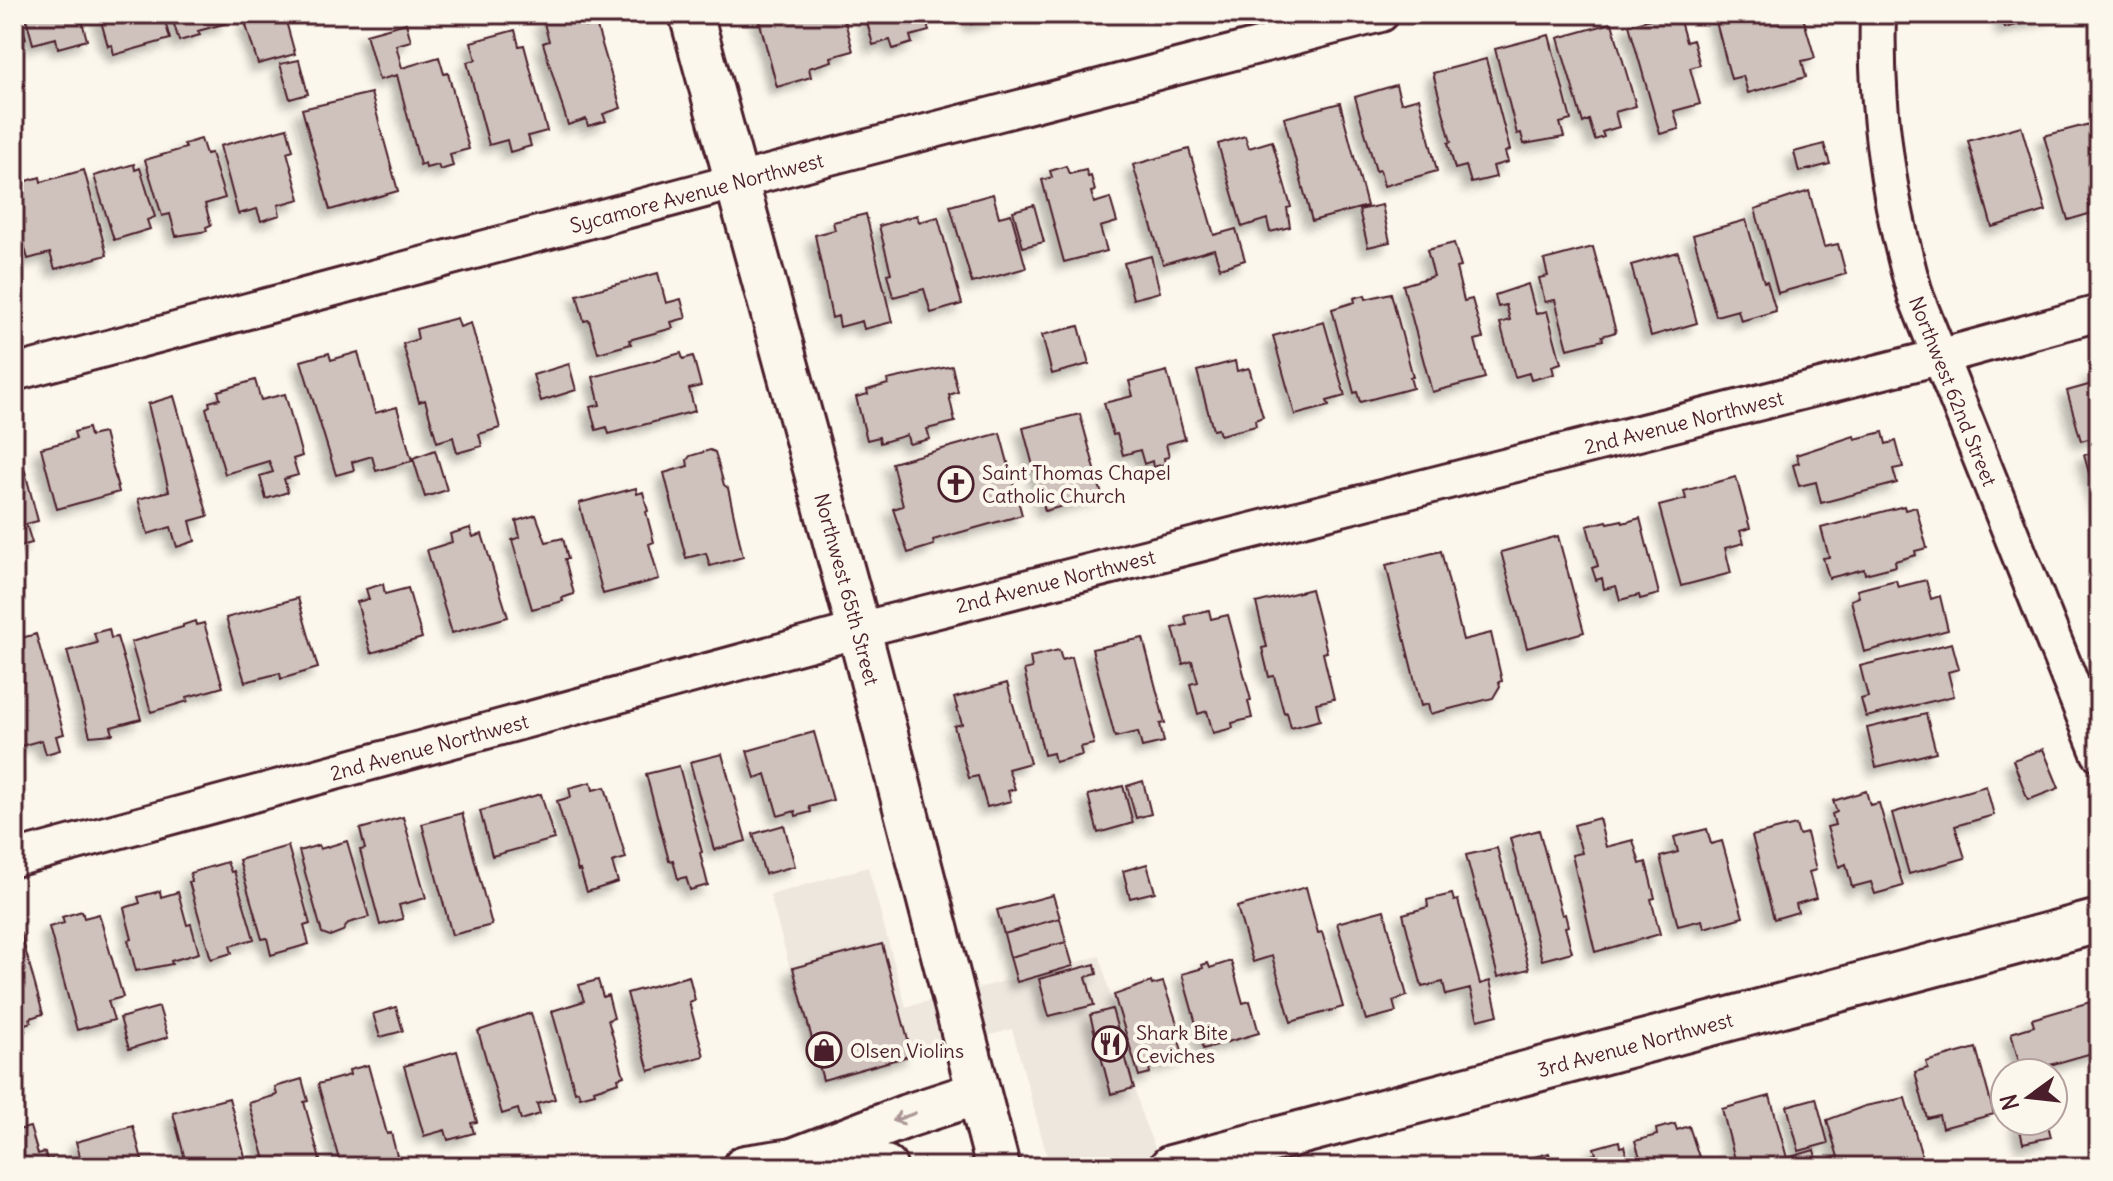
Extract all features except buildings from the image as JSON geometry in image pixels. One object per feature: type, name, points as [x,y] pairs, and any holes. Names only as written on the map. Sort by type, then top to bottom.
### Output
[{"type":"street","name":"Northwest 65th Street","points":[[691,14],[859,630],[998,1167]]},
{"type":"street","name":"Sycamore Avenue Northwest","points":[[14,373],[1381,14]]},
{"type":"street","name":"Northwest 62nd Street","points":[[1878,14],[1881,115],[1891,202],[1913,286],[2099,753]]},
{"type":"street","name":"2nd Avenue Northwest","points":[[14,859],[859,630],[1939,357],[2099,313]]},
{"type":"street","name":"3rd Avenue Northwest","points":[[1171,1167],[2099,921]]},
{"type":"street","points":[[793,1160],[907,1116],[978,1093]]},
{"type":"street","points":[[745,1167],[793,1160],[885,1167]]},
{"type":"shaded area","points":[[868,867],[906,1007],[1100,956],[1143,1119],[1163,1167],[1050,1167],[1012,1029],[821,1083],[770,895]]},
{"type":"place","name":"Saint Thomas Chapel Catholic Church","points":[[956,484]]},
{"type":"place","name":"Shark Bite Ceviches","points":[[1110,1044]]},
{"type":"place","name":"Olsen Violins","points":[[824,1050]]}]
